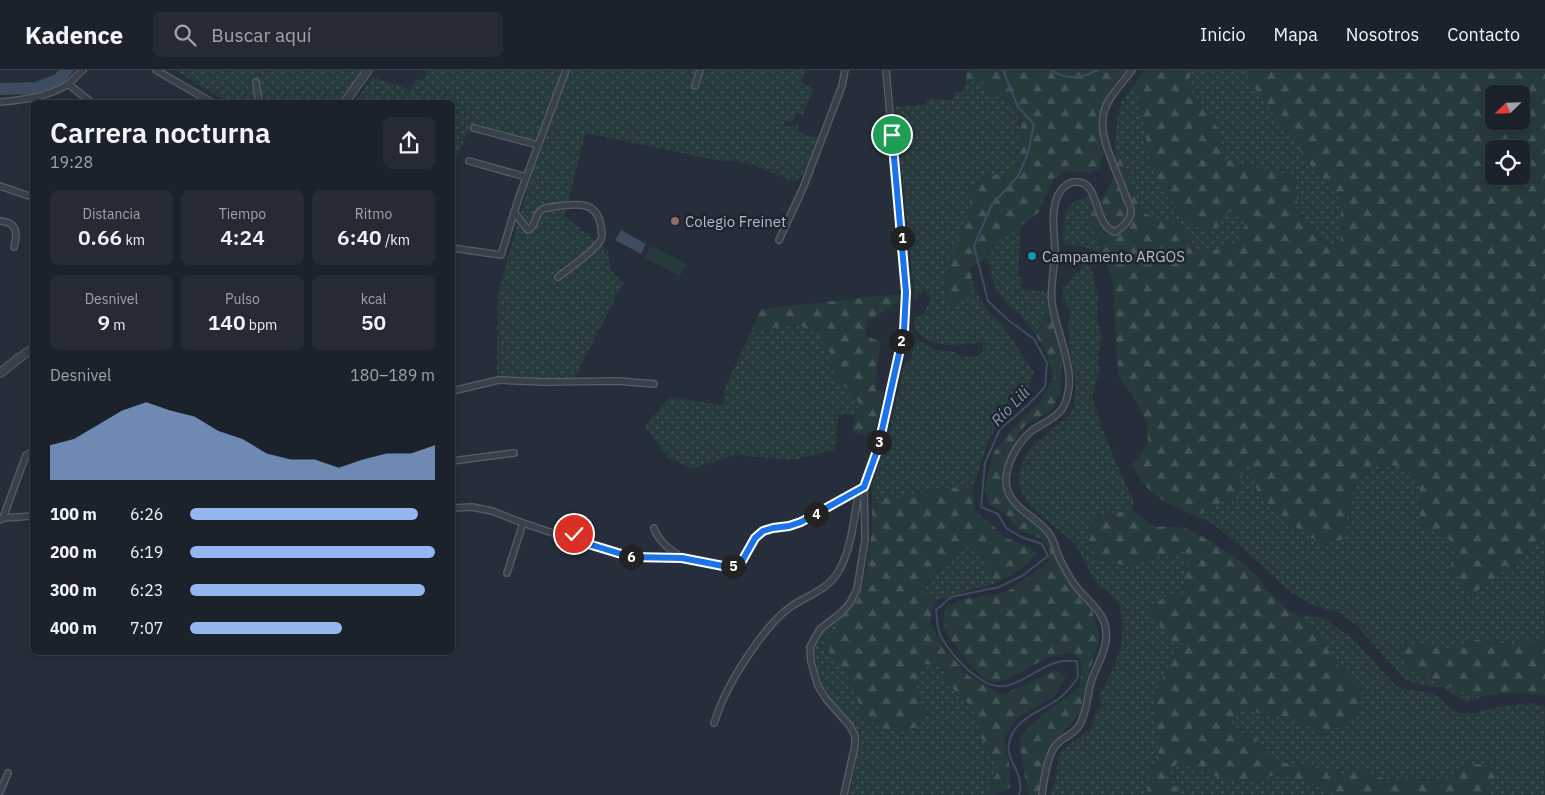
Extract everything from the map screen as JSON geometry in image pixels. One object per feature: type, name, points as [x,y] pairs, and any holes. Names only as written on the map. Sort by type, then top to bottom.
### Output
[{"type":"street","points":[[0,102],[36,97],[68,84],[82,70]]},
{"type":"street","points":[[156,70],[208,100]]},
{"type":"street","points":[[347,100],[368,70]]},
{"type":"street","points":[[455,248],[501,255],[526,177],[566,70]]},
{"type":"street","points":[[694,86],[700,70]]},
{"type":"street","points":[[779,240],[803,188],[842,86],[845,70]]},
{"type":"street","points":[[714,723],[727,691],[754,647],[779,616],[789,607],[824,587],[838,573],[848,548],[861,489],[878,448],[904,331],[906,292],[886,70]]},
{"type":"street","points":[[1042,795],[1046,768],[1052,751],[1056,744],[1080,726],[1085,715],[1092,679],[1102,656],[1106,628],[1103,617],[1096,607],[1075,585],[1060,559],[1050,534],[1017,505],[1008,494],[1006,480],[1008,467],[1017,448],[1028,434],[1062,410],[1068,395],[1067,360],[1058,335],[1052,302],[1055,253],[1054,208],[1058,195],[1064,186],[1075,182],[1085,184],[1092,190],[1105,226],[1115,232],[1121,229],[1128,220],[1131,211],[1108,150],[1103,128],[1104,111],[1112,96],[1132,70]]},
{"type":"street","points":[[256,82],[260,100]]},
{"type":"street","points":[[68,84],[88,100]]},
{"type":"street","points":[[474,128],[538,146]]},
{"type":"street","points":[[469,161],[526,177]]},
{"type":"street","points":[[0,186],[30,196]]},
{"type":"street","points":[[514,212],[528,230],[532,227],[539,212],[544,208],[585,204],[593,209],[598,216],[602,232],[601,240],[593,250],[558,277]]},
{"type":"street","points":[[0,220],[7,222],[15,228],[17,237],[14,247]]},
{"type":"street","points":[[0,374],[30,350]]},
{"type":"street","points":[[455,390],[499,380],[543,382],[618,381],[654,384]]},
{"type":"street","points":[[30,453],[26,455],[1,519],[30,516]]},
{"type":"street","points":[[455,461],[514,453]]},
{"type":"street","points":[[455,508],[472,507],[492,511],[523,523],[573,537],[631,557],[682,558],[723,566],[733,566],[742,561],[755,538],[763,531],[801,522],[861,489]]},
{"type":"street","points":[[844,795],[855,736],[850,726],[826,699],[818,686],[811,662],[810,647],[820,629],[841,613],[850,603],[857,588],[866,540],[861,489]]},
{"type":"street","points":[[507,573],[523,523]]},
{"type":"street","points":[[654,528],[661,542],[682,558]]},
{"type":"street","points":[[0,792],[8,773]]},
{"type":"green space","points":[[175,70],[362,70],[340,100],[224,100]]},
{"type":"green space","points":[[426,70],[561,70],[537,146],[469,129],[457,157],[455,156],[455,100],[356,100],[373,77],[411,90],[415,80],[424,80]]},
{"type":"green space","points":[[570,70],[807,70],[801,82],[813,89],[803,115],[797,113],[794,120],[790,122],[785,121],[783,126],[791,127],[799,124],[797,131],[818,138],[807,168],[794,182],[749,163],[715,160],[585,133],[565,216],[608,251],[610,269],[623,283],[573,381],[497,377],[498,292],[528,187]]},
{"type":"green space","points":[[967,70],[1126,70],[1110,90],[1102,111],[1103,153],[1100,168],[1091,173],[1066,171],[1053,179],[1039,212],[1004,239],[987,257],[970,268],[972,280],[968,300],[948,306],[943,301],[945,277],[954,248],[967,220],[974,183],[984,176],[1013,172],[1021,133],[1021,123],[1013,106],[1004,98],[987,93],[982,81],[966,80]]},
{"type":"green space","points":[[1145,70],[1191,70],[1188,88],[1213,116],[1225,159],[1292,176],[1298,211],[1325,244],[1341,246],[1341,196],[1311,166],[1242,70],[1545,70],[1545,535],[1489,584],[1469,595],[1459,577],[1446,572],[1458,556],[1450,540],[1429,530],[1420,521],[1421,498],[1419,486],[1410,474],[1397,466],[1382,465],[1372,468],[1363,475],[1352,494],[1346,517],[1345,539],[1321,544],[1284,519],[1267,504],[1253,480],[1251,457],[1248,459],[1235,496],[1196,516],[1166,502],[1143,483],[1132,463],[1138,458],[1148,443],[1147,423],[1136,400],[1118,376],[1113,284],[1091,215],[1106,193],[1115,174],[1115,144],[1132,188],[1145,214],[1177,224],[1198,250],[1214,250],[1240,241],[1246,221],[1230,211],[1214,231],[1192,226],[1167,196],[1155,173],[1147,146],[1140,103],[1133,87]]},
{"type":"green space","points":[[1191,70],[1242,70],[1311,166],[1341,196],[1341,246],[1325,244],[1298,211],[1292,176],[1225,160],[1213,116],[1188,88]]},
{"type":"green space","points":[[966,80],[982,81],[987,93],[1006,99],[1017,111],[1022,134],[1020,150],[1013,173],[984,176],[974,183],[967,220],[955,248],[968,300],[972,280],[979,298],[990,313],[1001,323],[1034,372],[1029,387],[1016,397],[1018,404],[994,431],[988,441],[973,488],[946,489],[903,498],[885,497],[872,502],[873,483],[889,433],[905,362],[910,362],[916,339],[937,350],[956,352],[960,356],[975,357],[983,352],[983,342],[948,345],[929,341],[916,329],[914,319],[923,314],[931,300],[925,289],[915,299],[895,106],[926,105],[927,99],[953,100],[954,92],[963,92]]},
{"type":"green space","points":[[1133,87],[1140,103],[1147,146],[1155,173],[1246,221],[1240,241],[1214,250],[1198,250],[1177,224],[1145,214],[1132,188],[1115,144],[1118,113],[1122,100]]},
{"type":"green space","points":[[1090,197],[1100,201],[1091,216],[1101,255],[1085,247],[1064,245],[1064,224],[1068,208],[1075,201]]},
{"type":"green space","points":[[1021,225],[1018,276],[1022,277],[1021,289],[1048,292],[1045,314],[1035,334],[995,288],[987,257]]},
{"type":"green space","points":[[651,246],[687,264],[680,276],[645,258]]},
{"type":"green space","points":[[1087,261],[1093,273],[1098,296],[1097,323],[1102,335],[1098,356],[1099,372],[1092,396],[1116,463],[1133,500],[1133,510],[1111,513],[1087,533],[1096,559],[1132,567],[1149,559],[1185,551],[1183,593],[1167,596],[1161,628],[1179,648],[1155,693],[1159,760],[1153,770],[1146,795],[1051,795],[1057,774],[1058,759],[1062,750],[1090,730],[1095,712],[1102,705],[1099,696],[1113,669],[1121,647],[1123,624],[1119,605],[1110,593],[1097,585],[1076,545],[1029,505],[1019,487],[1019,475],[1024,458],[1035,443],[1069,416],[1074,406],[1075,385],[1068,329],[1071,312],[1063,300],[1063,288],[1076,273],[1080,272],[1082,262]]},
{"type":"green space","points":[[899,294],[900,301],[866,322],[866,336],[881,342],[877,363],[876,390],[884,392],[875,430],[859,435],[852,431],[859,403],[850,390],[839,383],[831,368],[833,357],[816,333],[795,323],[750,333],[761,309]]},
{"type":"green space","points":[[1049,301],[1062,359],[1060,393],[1051,411],[1026,424],[1018,435],[1005,464],[1004,479],[1018,506],[1047,534],[1067,580],[1091,607],[1099,641],[1080,713],[1050,748],[1045,759],[1039,795],[1029,795],[1021,757],[1021,737],[1038,718],[1080,687],[1082,663],[1073,653],[1058,655],[1046,658],[1005,680],[994,682],[983,677],[969,663],[945,630],[943,619],[946,607],[963,599],[999,594],[1010,590],[1047,563],[1050,552],[1047,546],[1040,538],[1018,530],[1009,517],[989,504],[985,492],[994,452],[1018,422],[1040,402],[1054,377],[1045,350],[1035,334],[1042,325]]},
{"type":"green space","points":[[795,323],[816,333],[834,357],[831,368],[839,383],[850,390],[859,403],[856,415],[838,414],[836,449],[794,460],[735,455],[692,469],[667,457],[645,426],[669,397],[723,405],[724,390],[750,333]]},
{"type":"green space","points":[[1251,456],[1253,478],[1264,502],[1288,522],[1321,544],[1345,539],[1345,529],[1352,494],[1364,475],[1372,468],[1382,465],[1395,465],[1404,470],[1413,477],[1420,489],[1420,521],[1429,530],[1450,540],[1458,556],[1459,577],[1469,595],[1489,584],[1545,535],[1545,641],[1527,641],[1514,645],[1477,640],[1454,649],[1437,648],[1421,643],[1407,669],[1458,690],[1488,695],[1466,702],[1444,688],[1420,685],[1405,680],[1359,628],[1341,613],[1309,604],[1292,593],[1231,538],[1211,523],[1196,516],[1235,496],[1248,459]]},
{"type":"green space","points":[[958,487],[973,488],[975,508],[981,517],[992,524],[1003,536],[1030,547],[1037,555],[1018,571],[995,583],[982,555],[969,546],[937,572],[921,592],[935,601],[931,615],[931,624],[943,647],[970,677],[1002,695],[1056,670],[1066,676],[1056,695],[1017,718],[1004,739],[1010,767],[1010,788],[993,795],[985,795],[999,769],[981,737],[973,706],[956,692],[939,665],[921,664],[917,688],[919,699],[925,711],[921,726],[906,730],[881,730],[862,714],[854,686],[825,646],[830,631],[857,600],[863,585],[872,532],[872,502],[885,497],[901,499],[912,494]]},
{"type":"green space","points":[[1133,510],[1148,523],[1157,527],[1186,528],[1214,543],[1243,563],[1288,610],[1304,618],[1322,640],[1336,663],[1362,692],[1359,714],[1347,724],[1322,735],[1294,720],[1244,709],[1231,719],[1235,734],[1253,733],[1261,746],[1276,762],[1303,765],[1345,774],[1358,770],[1392,781],[1449,780],[1468,764],[1494,764],[1495,777],[1482,795],[1340,795],[1294,778],[1275,774],[1256,782],[1221,778],[1177,763],[1166,777],[1183,795],[1146,795],[1153,770],[1159,760],[1155,693],[1178,648],[1161,628],[1148,608],[1167,596],[1183,593],[1185,551],[1149,559],[1132,567],[1096,559],[1087,534],[1095,516]]},
{"type":"green space","points":[[969,546],[981,555],[995,583],[935,601],[921,592],[943,567]]},
{"type":"green space","points":[[1307,615],[1325,619],[1352,638],[1397,687],[1435,694],[1451,709],[1461,713],[1474,713],[1506,705],[1532,703],[1545,707],[1545,795],[1482,795],[1495,777],[1468,764],[1449,780],[1392,781],[1358,770],[1345,774],[1303,765],[1276,762],[1261,746],[1253,733],[1235,734],[1231,719],[1244,709],[1288,718],[1322,735],[1362,692],[1336,663],[1322,640],[1301,616]]},
{"type":"green space","points":[[842,618],[830,631],[825,646],[854,686],[862,714],[925,711],[919,699],[917,688],[921,664],[939,665],[960,697],[973,706],[981,737],[999,769],[985,795],[850,795],[859,741],[852,722],[826,693],[812,651],[822,632]]},
{"type":"green space","points":[[1477,640],[1514,645],[1527,641],[1545,641],[1545,695],[1501,693],[1488,695],[1458,690],[1407,669],[1402,654],[1405,646],[1421,643],[1437,648],[1454,649],[1467,641]]},
{"type":"green space","points":[[1177,763],[1221,778],[1256,782],[1275,774],[1294,778],[1340,795],[1183,795],[1166,777]]},
{"type":"water","points":[[621,230],[646,244],[641,254],[615,240]]},
{"type":"waterway","points":[[0,89],[36,88],[58,80],[67,70]]},
{"type":"waterway","name":"Río Lili","points":[[1003,70],[1018,107],[1034,124],[1028,153],[1018,176],[991,206],[974,246],[988,301],[1008,320],[1034,339],[1047,363],[1045,387],[1028,405],[1000,429],[985,463],[981,507],[998,514],[1006,528],[1021,537],[1042,544],[1048,556],[1022,576],[999,587],[951,597],[936,610],[937,624],[946,645],[960,662],[987,683],[996,686],[1011,685],[1051,664],[1063,661],[1077,661],[1078,677],[1069,690],[1057,700],[1028,717],[1016,728],[1012,735],[1009,750],[1020,781],[1019,795]]},
{"type":"waterway","name":"Río Lili","points":[[1051,70],[1068,77],[1086,75],[1098,70]]},
{"type":"place","name":"Colegio Freinet","points":[[675,221]]},
{"type":"place","name":"Campamento ARGOS","points":[[1032,256]]},
{"type":"route","points":[[574,534],[572,539],[631,557],[692,558],[723,566],[733,566],[742,561],[755,538],[763,531],[801,522],[864,487],[878,448],[904,331],[906,292],[892,135]]}]
